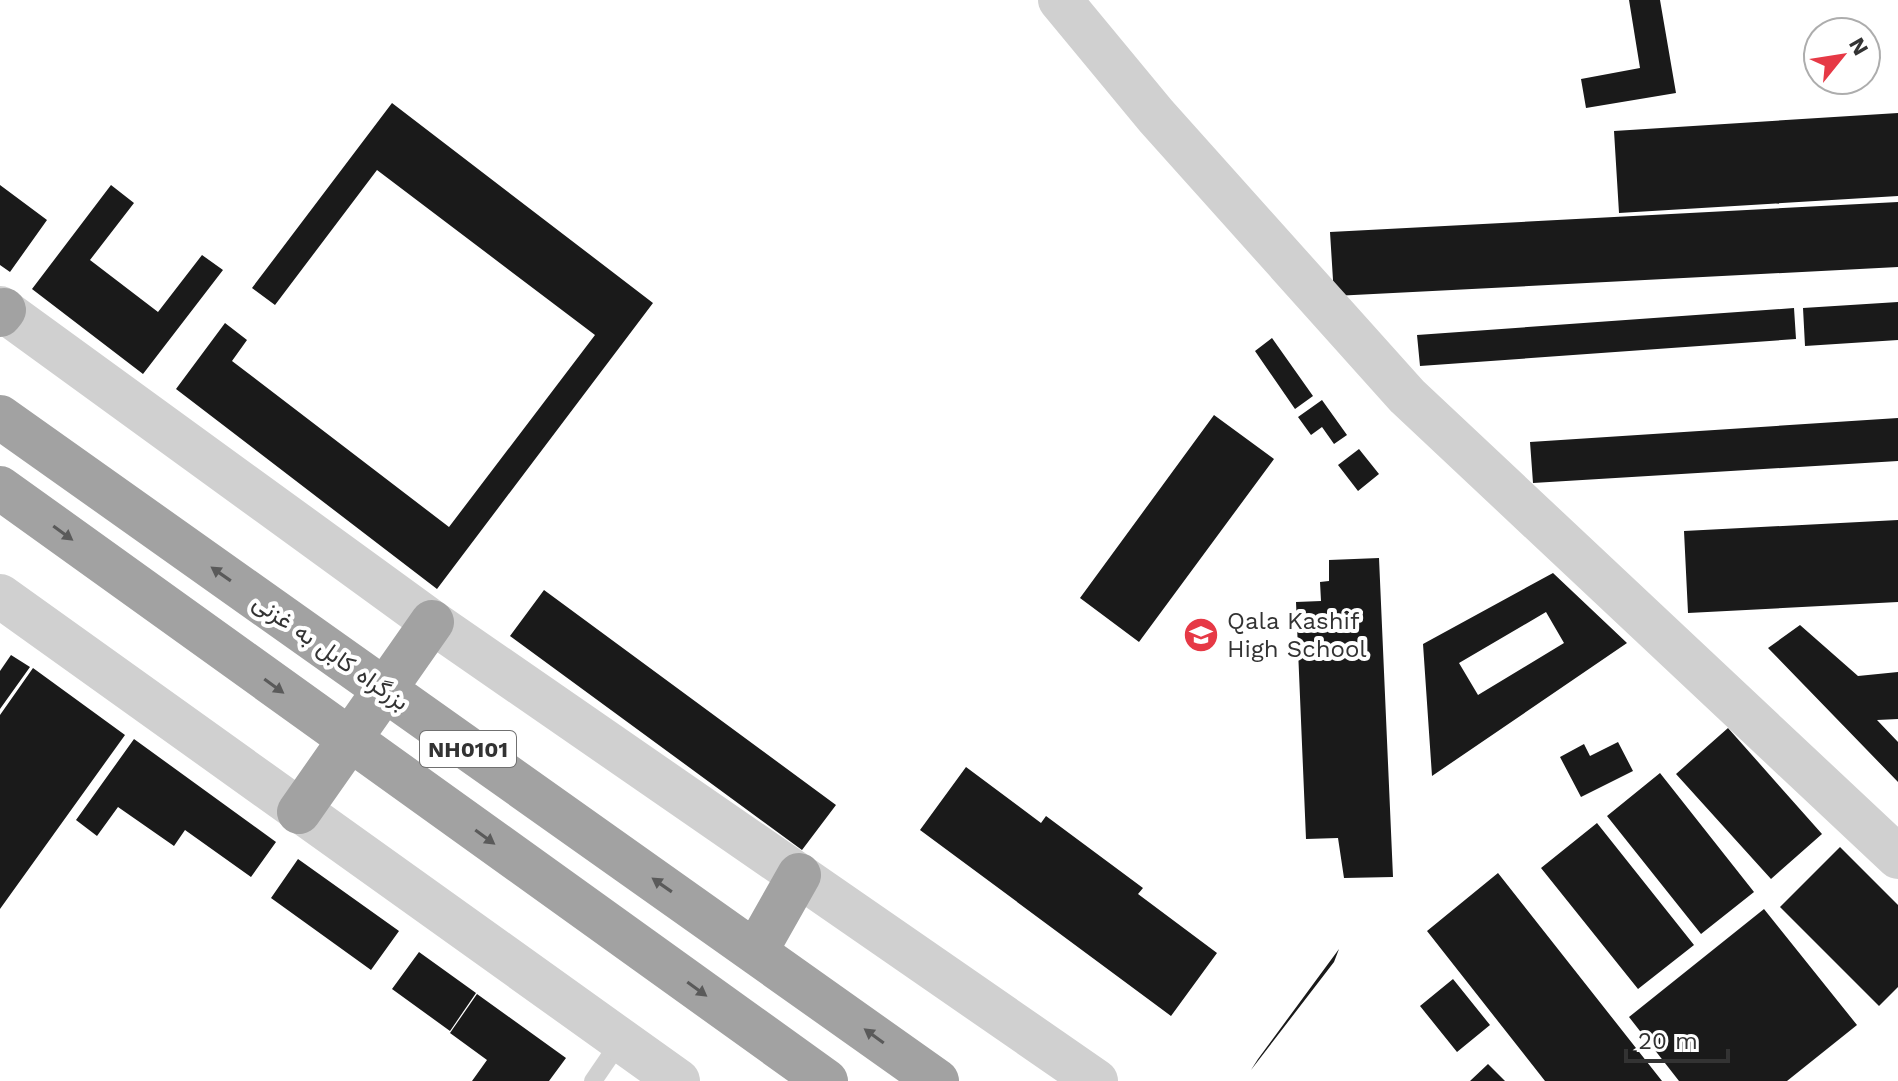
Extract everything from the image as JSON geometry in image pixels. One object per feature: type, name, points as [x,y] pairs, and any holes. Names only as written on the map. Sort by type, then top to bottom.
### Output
[{"type":"highway","name":"بزرگراه کابل به غزنی","points":[[0,417],[937,1081]]},
{"type":"highway","name":"NH0101","points":[[0,488],[826,1081]]},
{"type":"highway","points":[[299,812],[432,622]]},
{"type":"highway","points":[[756,951],[799,875]]},
{"type":"street","points":[[1060,0],[1156,116],[1407,396],[1898,857]]},
{"type":"street","points":[[1,311],[432,622],[1096,1081]]},
{"type":"street","points":[[0,596],[678,1081]]},
{"type":"lane","points":[[593,1081],[621,1040]]},
{"type":"building","points":[[1629,0],[1660,0],[1676,93],[1586,108],[1581,79],[1640,68]]},
{"type":"building","points":[[392,103],[653,303],[437,589],[176,389],[225,323],[247,340],[232,361],[449,527],[595,335],[377,170],[275,305],[252,288]]},
{"type":"building","points":[[1898,113],[1898,196],[1619,213],[1614,131]]},
{"type":"building","points":[[0,185],[47,220],[10,272],[0,265]]},
{"type":"building","points":[[111,185],[134,203],[90,260],[158,312],[202,255],[223,270],[143,374],[32,289]]},
{"type":"building","points":[[1898,202],[1898,267],[1334,296],[1330,232]]},
{"type":"building","points":[[1898,302],[1898,340],[1805,346],[1803,308]]},
{"type":"building","points":[[1794,308],[1796,339],[1420,366],[1417,335]]},
{"type":"building","points":[[1272,338],[1313,396],[1295,409],[1255,351]]},
{"type":"building","points":[[1322,400],[1347,435],[1334,444],[1322,427],[1311,435],[1298,417]]},
{"type":"building","points":[[1214,415],[1274,459],[1139,642],[1080,598]]},
{"type":"building","points":[[1898,418],[1898,461],[1533,483],[1530,442]]},
{"type":"building","points":[[1359,449],[1379,474],[1358,491],[1338,465]]},
{"type":"building","points":[[1898,520],[1898,602],[1688,613],[1684,531]]},
{"type":"building","points":[[1379,558],[1393,877],[1344,878],[1338,838],[1306,839],[1296,602],[1321,601],[1320,582],[1329,581],[1329,560]]},
{"type":"building","points":[[1553,573],[1627,643],[1432,776],[1423,644]],"holes":[[[1546,612],[1564,643],[1478,695],[1459,663]]]},
{"type":"building","points":[[544,590],[836,805],[802,850],[510,636]]},
{"type":"building","points":[[1800,625],[1858,676],[1898,672],[1898,719],[1877,720],[1898,742],[1898,782],[1768,648]]},
{"type":"building","points":[[11,655],[30,667],[0,709],[0,671]]},
{"type":"building","points":[[33,668],[125,735],[0,909],[0,715]]},
{"type":"building","points":[[1728,728],[1822,834],[1771,879],[1676,774]]},
{"type":"building","points":[[134,739],[276,842],[251,877],[185,830],[174,846],[118,807],[97,836],[76,820]]},
{"type":"building","points":[[1618,742],[1633,771],[1581,797],[1560,757],[1584,744],[1590,756]]},
{"type":"building","points":[[966,767],[1041,823],[1046,816],[1143,888],[1138,894],[1217,953],[1171,1016],[920,830]]},
{"type":"building","points":[[1660,773],[1754,892],[1701,934],[1607,816]]},
{"type":"building","points":[[1597,823],[1694,945],[1638,989],[1541,868]]},
{"type":"building","points":[[1840,847],[1898,905],[1898,987],[1879,1006],[1780,907]]},
{"type":"building","points":[[298,859],[399,931],[371,970],[271,898]]},
{"type":"building","points":[[1498,873],[1662,1081],[1545,1081],[1427,931]]},
{"type":"building","points":[[1764,909],[1857,1025],[1787,1081],[1679,1081],[1629,1017]]},
{"type":"building","points":[[1339,949],[1334,962],[1251,1070],[1258,1059]]},
{"type":"building","points":[[419,952],[476,993],[450,1031],[392,989]]},
{"type":"building","points":[[1453,979],[1490,1025],[1457,1052],[1420,1006]]},
{"type":"building","points":[[477,994],[566,1058],[549,1081],[472,1081],[487,1060],[450,1033]]},
{"type":"building","points":[[1488,1064],[1505,1081],[1470,1081]]},
{"type":"place","name":"Qala Kashif High School","points":[[1201,635]]}]
